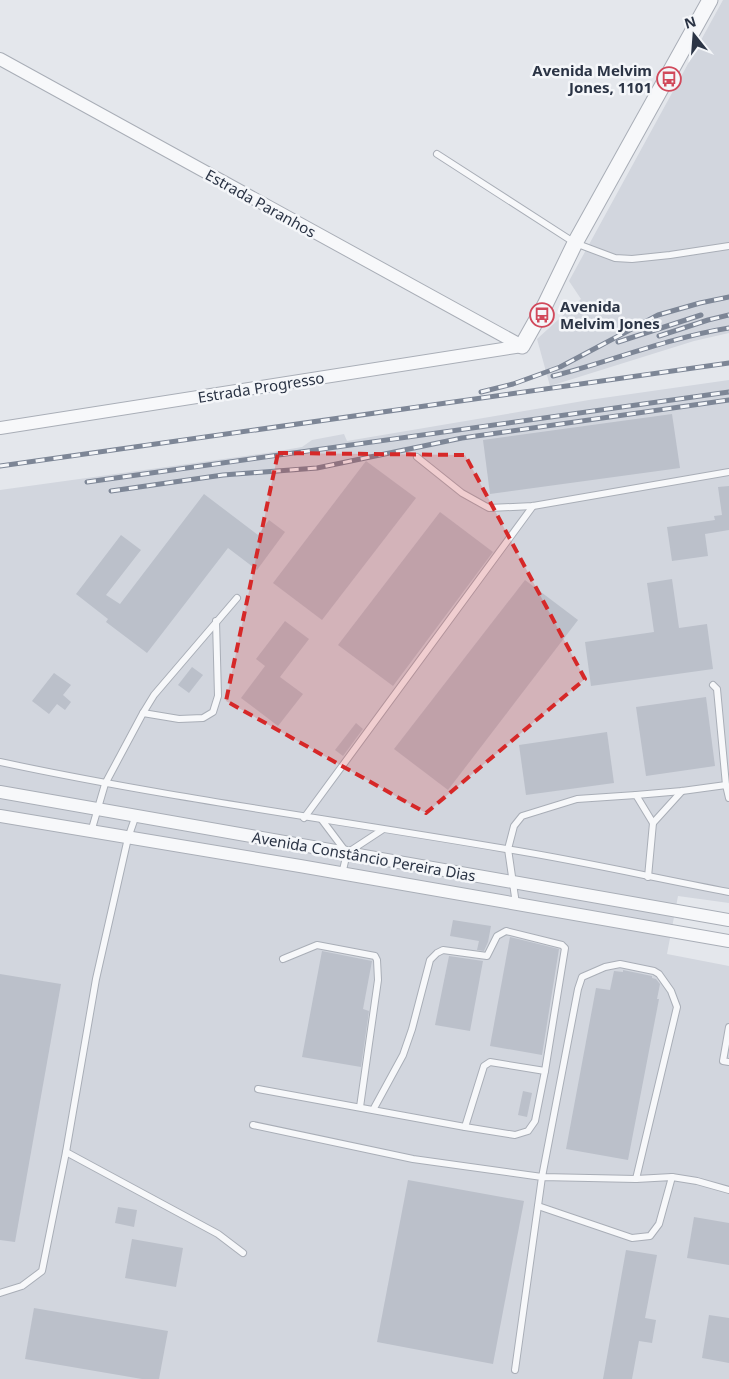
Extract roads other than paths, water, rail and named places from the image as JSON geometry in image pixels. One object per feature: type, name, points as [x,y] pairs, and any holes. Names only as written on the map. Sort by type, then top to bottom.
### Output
[{"type":"street","points":[[522,346],[545,305],[575,243],[710,0]]},
{"type":"street","name":"Estrada Paranhos","points":[[0,59],[522,346]]},
{"type":"street","name":"Estrada Progresso","points":[[0,428],[522,346]]},
{"type":"street","name":"Avenida Constâncio Pereira Dias","points":[[0,792],[729,921]]},
{"type":"street","name":"Avenida Constâncio Pereira Dias","points":[[0,816],[727,941]]},
{"type":"street","points":[[428,890],[431,867]]},
{"type":"street","points":[[727,941],[729,921]]},
{"type":"lane","points":[[436,154],[575,243],[616,258],[632,259],[729,246]]},
{"type":"lane","points":[[417,457],[462,493],[489,508],[533,506],[729,472]]},
{"type":"lane","points":[[304,818],[533,506]]},
{"type":"lane","points":[[91,832],[105,784],[154,695],[237,598]]},
{"type":"lane","points":[[143,713],[179,719],[203,718],[213,712],[218,696],[216,621]]},
{"type":"lane","points":[[713,685],[716,689],[729,798]]},
{"type":"lane","points":[[0,762],[105,784],[304,818],[508,849],[729,892]]},
{"type":"lane","points":[[516,904],[508,849],[514,826],[522,816],[577,799],[682,791],[726,785]]},
{"type":"lane","points":[[653,823],[682,791]]},
{"type":"lane","points":[[636,795],[653,823],[648,876]]},
{"type":"lane","points":[[0,1293],[22,1286],[42,1271],[66,1152],[96,978],[128,838],[136,816]]},
{"type":"lane","points":[[322,820],[347,853]]},
{"type":"lane","points":[[342,874],[347,853],[382,830]]},
{"type":"lane","points":[[258,1089],[465,1127],[515,1135],[528,1131],[534,1121],[545,1071],[565,948],[562,945],[506,931],[497,936],[487,956],[443,950],[437,953],[430,960],[412,1029],[403,1055],[373,1110]]},
{"type":"lane","points":[[283,959],[317,945],[376,956],[378,980],[360,1107]]},
{"type":"lane","points":[[515,1370],[542,1177],[578,989],[582,977],[605,967],[620,964],[654,971],[659,974],[671,991],[677,1006],[636,1179]]},
{"type":"lane","points":[[729,1027],[723,1061],[729,1062]]},
{"type":"lane","points":[[465,1127],[484,1066],[490,1062],[545,1071]]},
{"type":"lane","points":[[253,1125],[413,1159],[542,1177],[636,1179],[672,1177],[697,1180],[729,1190]]},
{"type":"lane","points":[[66,1152],[218,1234],[243,1253]]},
{"type":"lane","points":[[538,1206],[632,1238],[650,1236],[659,1224],[672,1177]]},
{"type":"railway","points":[[481,392],[513,384],[560,367],[658,315],[729,297]]},
{"type":"railway","points":[[618,342],[701,315]]},
{"type":"railway","points":[[659,336],[729,315]]},
{"type":"railway","points":[[553,376],[662,344],[729,328]]},
{"type":"railway","points":[[0,466],[729,363]]},
{"type":"railway","points":[[87,482],[729,392]]},
{"type":"railway","points":[[111,491],[223,475],[317,468],[462,438],[729,400]]},
{"type":"place","name":"Avenida Melvim Jones, 1101","points":[[669,79]]},
{"type":"place","name":"Avenida Melvim Jones","points":[[542,315]]}]
